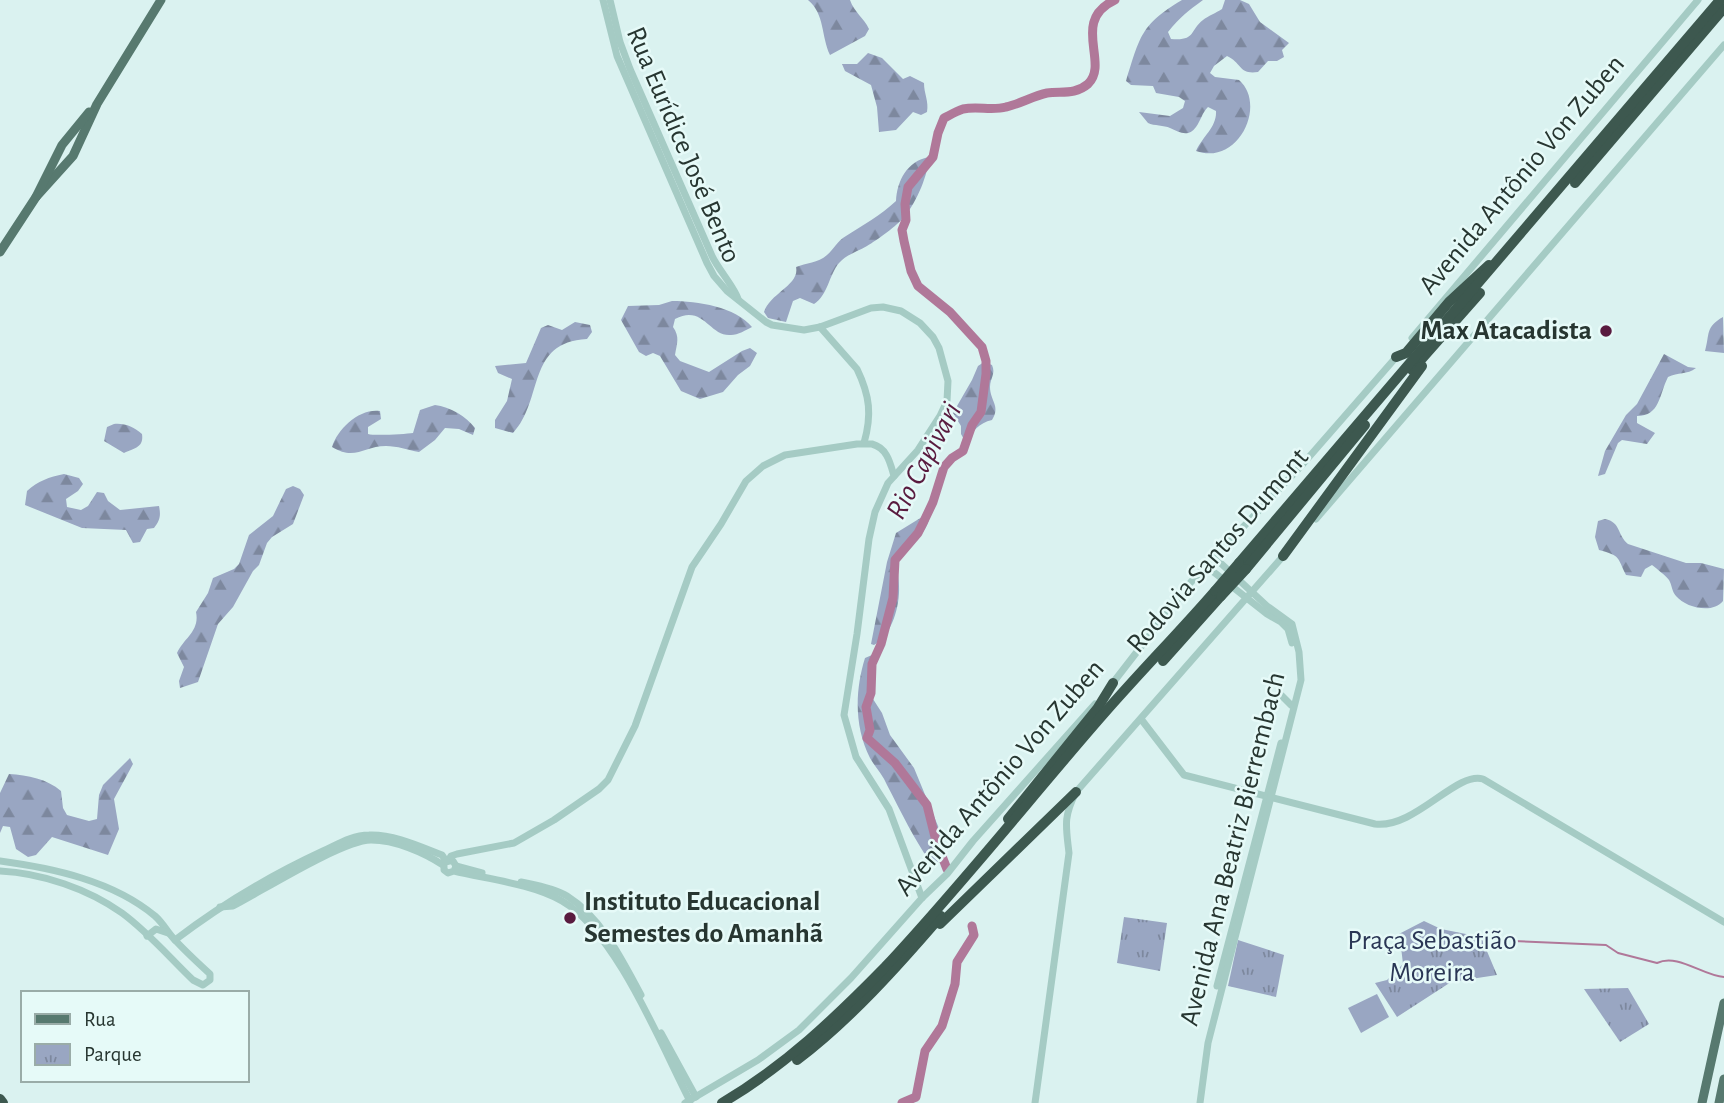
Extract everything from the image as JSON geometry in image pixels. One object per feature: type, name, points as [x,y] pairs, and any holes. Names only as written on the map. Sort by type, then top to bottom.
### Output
[{"type":"highway","name":"Rodovia Santos Dumont","points":[[1243,566],[1399,374],[1520,237],[1720,0]]},
{"type":"highway","name":"Rodovia Santos Dumont","points":[[734,1103],[815,1047],[917,944],[1006,842],[1101,726],[1434,347],[1724,8]]},
{"type":"highway","points":[[1399,354],[1406,353],[1474,277],[1520,237]]},
{"type":"highway","points":[[1283,556],[1430,358],[1434,347]]},
{"type":"highway","name":"Rodovia Santos Dumont","points":[[722,1103],[801,1049],[871,981],[964,880],[1095,724],[1218,594]]},
{"type":"highway","points":[[964,880],[983,850],[1097,709],[1113,683]]},
{"type":"highway","points":[[917,944],[1076,792]]},
{"type":"main road","points":[[36,197],[65,167],[97,104],[161,0]]},
{"type":"main road","points":[[0,252],[36,197],[69,135],[97,104]]},
{"type":"main road","points":[[69,135],[76,136],[80,142]]},
{"type":"main road","points":[[54,160],[57,165],[65,167]]},
{"type":"main road","points":[[1702,1103],[1724,1003]]},
{"type":"main road","points":[[1718,1103],[1724,1079]]},
{"type":"street","name":"Rua Eurídice José Bento","points":[[603,0],[617,56],[707,264],[721,285],[766,322],[804,330],[820,327]]},
{"type":"street","name":"Rua Eurídice José Bento","points":[[610,0],[620,42],[634,78],[719,271],[737,293],[738,299]]},
{"type":"street","name":"Avenida Antônio Von Zuben","points":[[690,1100],[758,1060],[799,1030],[872,956],[1113,683],[1206,565],[1302,466],[1399,354],[1698,0]]},
{"type":"street","points":[[1035,1103],[1069,853],[1065,818],[1076,792],[1435,378],[1515,290],[1575,216],[1724,45]]},
{"type":"street","points":[[864,443],[870,412],[861,377],[820,327],[871,307],[883,307],[912,317],[933,337],[947,374],[947,401],[918,450],[883,491],[871,523],[844,716],[856,757],[889,809],[922,898]]},
{"type":"street","points":[[450,864],[464,853],[514,843],[554,820],[608,780],[635,726],[692,567],[746,481],[763,466],[785,456],[864,443],[881,447],[894,476]]},
{"type":"street","name":"Avenida Ana Beatriz Bierrembach","points":[[1198,1103],[1208,1043],[1297,672],[1288,629],[1249,594],[1214,557]]},
{"type":"street","name":"Avenida Ana Beatriz Bierrembach","points":[[1206,565],[1292,624],[1300,667],[1299,690],[1269,797]]},
{"type":"street","points":[[1282,696],[1291,705]]},
{"type":"street","points":[[1141,719],[1184,775],[1374,824],[1390,825],[1417,813],[1472,778],[1482,779],[1724,922]]},
{"type":"street","points":[[175,940],[230,900],[300,861],[353,837],[368,835],[394,838],[442,855],[450,864],[560,893],[586,911],[616,951],[690,1100]]},
{"type":"street","points":[[219,907],[233,906],[346,846],[369,840],[395,844],[492,880],[557,898],[588,920],[611,953],[654,1028],[690,1100]]},
{"type":"street","points":[[0,861],[60,872],[116,892],[157,917],[175,940],[210,974],[208,983],[199,984],[193,981],[122,913],[77,889],[28,875],[0,871]]},
{"type":"street","points":[[146,936],[156,929],[169,933]]},
{"type":"green space","points":[[808,0],[850,0],[869,29],[865,36],[830,55],[820,19]]},
{"type":"green space","points":[[1182,0],[1203,0],[1176,22],[1168,32],[1171,39],[1188,37],[1203,20],[1222,9],[1225,0],[1240,0],[1249,4],[1260,22],[1289,43],[1282,50],[1284,57],[1277,61],[1268,61],[1258,72],[1247,72],[1227,56],[1214,66],[1210,73],[1215,77],[1239,80],[1247,91],[1250,103],[1244,130],[1225,150],[1211,153],[1196,151],[1212,127],[1216,111],[1208,107],[1196,127],[1187,133],[1150,124],[1139,112],[1170,116],[1183,108],[1185,101],[1179,97],[1156,93],[1153,86],[1131,85],[1126,81],[1144,33],[1157,17]]},
{"type":"green space","points":[[868,53],[882,58],[903,79],[910,76],[924,83],[927,112],[921,115],[913,112],[896,130],[879,132],[877,107],[871,85],[845,71],[842,64],[857,64]]},
{"type":"green space","points":[[929,157],[921,188],[901,220],[876,240],[842,260],[814,304],[800,298],[793,301],[786,322],[768,318],[764,312],[767,305],[794,279],[796,267],[823,258],[843,238],[890,206],[896,201],[898,186],[909,167]]},
{"type":"green space","points":[[672,301],[693,302],[726,310],[736,314],[752,327],[731,335],[717,331],[693,315],[675,319],[675,355],[680,361],[709,372],[742,351],[750,348],[757,353],[750,366],[723,392],[700,399],[681,391],[660,356],[653,353],[646,356],[639,352],[621,320],[628,306],[659,305]]},
{"type":"green space","points":[[1723,317],[1724,353],[1705,351],[1709,331]]},
{"type":"green space","points":[[575,322],[590,325],[592,332],[587,339],[568,343],[554,350],[545,361],[523,420],[513,433],[495,428],[495,420],[507,401],[512,379],[498,373],[495,366],[526,363],[541,328],[548,325],[562,330]]},
{"type":"green space","points":[[1664,354],[1688,367],[1696,368],[1668,377],[1655,408],[1645,415],[1637,416],[1637,423],[1655,433],[1647,444],[1622,440],[1618,443],[1605,474],[1598,476],[1605,451],[1626,415],[1637,404]]},
{"type":"green space","points":[[984,362],[993,368],[990,392],[995,411],[992,420],[976,428],[966,443],[961,434],[961,426],[953,413],[978,366]]},
{"type":"green space","points":[[435,405],[462,416],[475,428],[473,435],[459,429],[445,428],[419,452],[386,446],[347,453],[332,447],[345,426],[365,413],[380,411],[381,419],[368,427],[368,434],[413,433],[420,410]]},
{"type":"green space","points":[[114,424],[133,427],[142,434],[140,444],[124,453],[104,441],[107,427]]},
{"type":"green space","points":[[64,474],[79,478],[83,484],[66,499],[67,507],[81,510],[88,506],[97,492],[104,493],[108,501],[120,510],[159,506],[158,523],[154,528],[147,529],[140,542],[133,543],[126,530],[82,528],[25,505],[27,491],[44,480]]},
{"type":"green space","points":[[293,486],[300,489],[304,495],[293,524],[267,543],[259,565],[233,607],[218,624],[198,682],[180,688],[179,681],[184,667],[177,653],[194,629],[196,612],[208,593],[213,578],[239,564],[249,535],[273,516],[286,489]]},
{"type":"green space","points":[[922,517],[929,520],[926,528],[900,557],[898,564],[899,594],[894,619],[886,634],[874,645],[871,644],[887,562],[896,533]]},
{"type":"green space","points":[[1605,519],[1614,523],[1628,544],[1686,563],[1701,563],[1724,569],[1723,601],[1719,605],[1706,608],[1686,604],[1675,594],[1667,578],[1652,565],[1645,569],[1641,577],[1626,575],[1617,558],[1599,550],[1595,537],[1598,521]]},
{"type":"green space","points":[[872,655],[876,661],[873,699],[882,713],[890,735],[914,768],[945,843],[944,852],[936,864],[932,865],[919,845],[870,758],[861,734],[859,683],[865,658]]},
{"type":"green space","points":[[130,758],[133,764],[114,799],[119,829],[108,855],[52,837],[36,855],[28,857],[16,849],[10,827],[3,826],[0,833],[0,793],[9,774],[50,783],[61,791],[63,808],[67,815],[89,821],[97,819],[99,795],[103,785]]},
{"type":"green space","points":[[1124,917],[1167,923],[1160,971],[1117,963]]},
{"type":"green space","name":"Praça Sebastião Moreira","points":[[1424,921],[1441,929],[1481,937],[1497,975],[1451,982],[1397,1017],[1375,983],[1387,980],[1403,964],[1401,947],[1395,936]]},
{"type":"green space","points":[[1238,940],[1284,955],[1276,997],[1228,986]]},
{"type":"green space","points":[[1628,988],[1649,1024],[1620,1042],[1584,989]]},
{"type":"green space","points":[[1377,994],[1389,1017],[1361,1033],[1348,1008]]},
{"type":"waterway","name":"Rio Capivari","points":[[947,869],[936,841],[927,805],[895,763],[867,738],[870,730],[866,707],[871,693],[872,664],[881,644],[893,598],[895,560],[918,533],[933,502],[944,467],[963,451],[972,425],[981,412],[986,374],[982,347],[950,312],[918,286],[911,271],[902,230],[906,220],[908,187],[933,157],[944,118],[963,109],[1001,108],[1047,93],[1073,91],[1088,84],[1094,75],[1092,30],[1095,19],[1102,9],[1115,0]]},
{"type":"waterway","points":[[902,1103],[916,1097],[925,1051],[942,1026],[955,984],[957,962],[974,935],[972,926]]},
{"type":"waterway","points":[[1513,941],[1606,945],[1618,953],[1657,963],[1682,963],[1724,977]]},
{"type":"place","name":"Max Atacadista","points":[[1606,331]]},
{"type":"place","name":"Instituto Educacional Semestes do Amanhã","points":[[570,918]]}]
